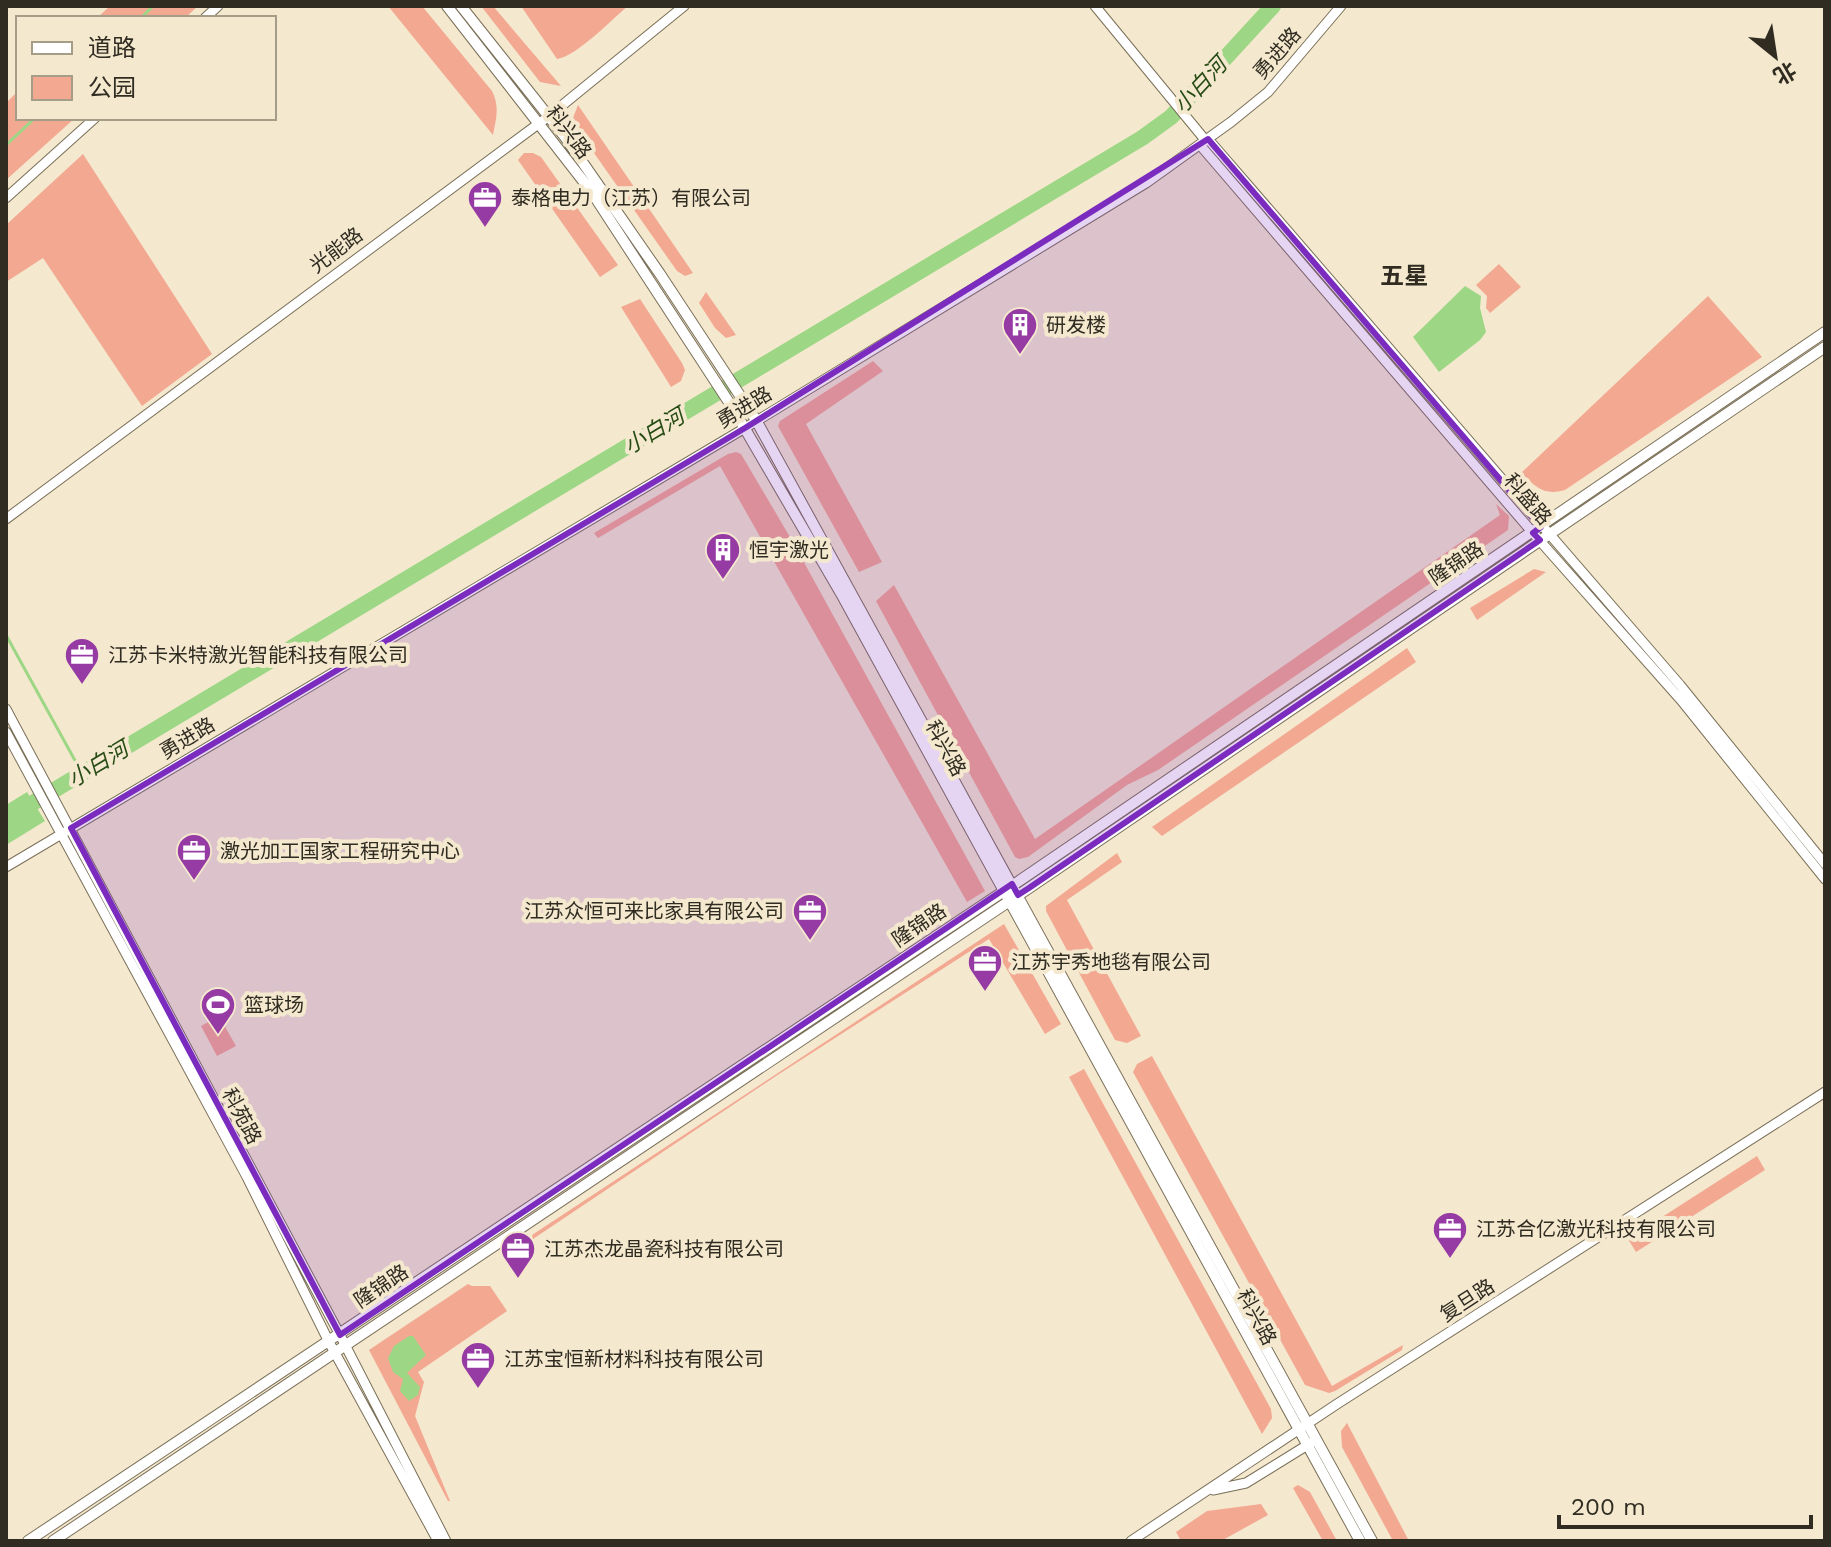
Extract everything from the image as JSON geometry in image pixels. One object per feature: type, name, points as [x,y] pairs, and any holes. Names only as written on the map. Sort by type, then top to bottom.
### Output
[{"type":"main road","name":"科兴路","points":[[447,6],[544,119],[734,410],[1008,887]]},
{"type":"main road","name":"科兴路","points":[[461,6],[721,365],[756,420],[1297,1430],[1360,1541]]},
{"type":"main road","name":"隆锦路","points":[[53,1541],[1014,898],[1540,534],[1825,332]]},
{"type":"main road","name":"隆锦路","points":[[28,1541],[1825,347]]},
{"type":"main road","name":"科兴路","points":[[1014,898],[1372,1541]]},
{"type":"street","name":"光能路","points":[[6,519],[544,119],[684,6]]},
{"type":"street","name":"科盛路","points":[[1095,6],[1205,141],[1681,700],[1825,879]]},
{"type":"street","name":"勇进路","points":[[6,867],[745,428],[1146,183],[1268,92],[1341,6]]},
{"type":"street","points":[[6,198],[93,120]]},
{"type":"street","name":"科盛路","points":[[1540,534],[1687,694],[1825,864]]},
{"type":"street","name":"科苑路","points":[[6,709],[340,1335],[446,1541]]},
{"type":"street","name":"科苑路","points":[[6,732],[247,1177],[329,1342],[438,1541]]},
{"type":"street","name":"复旦路","points":[[1131,1541],[1297,1430],[1825,1092]]},
{"type":"street","points":[[1206,1492],[1246,1483],[1317,1439]]},
{"type":"highlighted area","points":[[1208,139],[1541,527],[1533,533],[1540,540],[1029,888],[1018,895],[1012,884],[340,1335],[71,828],[745,428]]},
{"type":"green space","points":[[110,6],[198,6],[187,16],[99,16]]},
{"type":"green space","points":[[388,6],[422,6],[492,91],[497,108],[493,135]]},
{"type":"green space","points":[[481,6],[493,6],[561,86],[540,82]]},
{"type":"green space","points":[[521,6],[628,6],[584,45],[557,59]]},
{"type":"green space","points":[[16,93],[16,120],[73,120],[6,180],[6,103]]},
{"type":"green space","points":[[578,105],[693,273],[685,276],[677,271],[575,126],[573,118]]},
{"type":"green space","points":[[524,153],[541,157],[618,265],[600,277],[518,160]]},
{"type":"green space","points":[[83,154],[212,354],[142,406],[43,258],[6,282],[6,225]]},
{"type":"green space","points":[[1499,264],[1521,287],[1490,313],[1486,308],[1487,296],[1476,285]]},
{"type":"green space","points":[[706,292],[736,335],[726,338],[715,328],[699,303]]},
{"type":"green space","points":[[1708,296],[1762,357],[1565,490],[1545,491],[1521,473]]},
{"type":"green space","points":[[640,299],[685,370],[681,381],[671,387],[621,307]]},
{"type":"green space","points":[[873,361],[883,371],[806,424],[882,562],[859,572],[778,426],[780,421]]},
{"type":"green space","points":[[736,452],[741,454],[790,537],[985,891],[967,902],[720,466],[598,538],[594,533]]},
{"type":"green space","points":[[1496,504],[1509,516],[1508,530],[1158,770],[1127,785],[1028,857],[1019,859],[1015,857],[876,601],[894,585],[1035,839],[1500,515]]},
{"type":"green space","points":[[1534,569],[1546,572],[1477,620],[1470,608]]},
{"type":"green space","points":[[1407,648],[1416,662],[1162,836],[1152,827]]},
{"type":"green space","points":[[1117,853],[1122,862],[1067,900],[1141,1036],[1127,1043],[1115,1040],[1046,911],[1046,906]]},
{"type":"green space","points":[[1004,924],[1061,1024],[1045,1034],[989,939],[776,1076],[533,1239],[532,1235]]},
{"type":"green space","name":"篮球场","points":[[219,1016],[236,1046],[217,1056],[201,1026]]},
{"type":"green space","points":[[1152,1056],[1332,1386],[1403,1345],[1402,1350],[1335,1391],[1329,1393],[1305,1385],[1133,1072],[1137,1064]]},
{"type":"green space","points":[[1084,1069],[1271,1409],[1272,1418],[1262,1434],[1069,1077]]},
{"type":"green space","points":[[1757,1156],[1765,1170],[1636,1252],[1628,1239]]},
{"type":"green space","points":[[468,1284],[490,1286],[507,1311],[418,1372],[424,1382],[415,1416],[448,1501],[369,1350]]},
{"type":"green space","points":[[1347,1423],[1409,1541],[1393,1541],[1342,1447],[1341,1431]]},
{"type":"green space","points":[[1298,1485],[1310,1492],[1337,1541],[1323,1541],[1293,1488]]},
{"type":"green space","points":[[1261,1504],[1268,1515],[1221,1541],[1181,1541],[1176,1532],[1207,1511]]},
{"type":"shaded area","points":[[1465,286],[1481,296],[1480,308],[1486,332],[1439,372],[1413,337]]},
{"type":"shaded area","points":[[27,792],[45,821],[6,845],[6,805]]},
{"type":"shaded area","points":[[413,1336],[426,1355],[407,1373],[420,1387],[418,1395],[409,1401],[400,1391],[403,1379],[393,1372],[388,1358],[394,1346]]},
{"type":"waterway","points":[[143,16],[153,6]]},
{"type":"waterway","name":"小白河","points":[[6,819],[1142,138],[1171,117],[1273,6]]},
{"type":"waterway","points":[[6,145],[33,120]]},
{"type":"waterway","points":[[6,635],[83,775]]},
{"type":"place","name":"泰格电力（江苏）有限公司","points":[[485,229]]},
{"type":"place","name":"研发楼","points":[[1020,356]]},
{"type":"place","name":"恒宇激光","points":[[723,581]]},
{"type":"place","name":"江苏卡米特激光智能科技有限公司","points":[[82,686]]},
{"type":"place","name":"激光加工国家工程研究中心","points":[[194,882]]},
{"type":"place","name":"江苏众恒可来比家具有限公司","points":[[810,942]]},
{"type":"place","name":"江苏宇秀地毯有限公司","points":[[985,993]]},
{"type":"place","name":"篮球场","points":[[218,1036]]},
{"type":"place","name":"江苏合亿激光科技有限公司","points":[[1450,1260]]},
{"type":"place","name":"江苏杰龙晶瓷科技有限公司","points":[[518,1280]]},
{"type":"place","name":"江苏宝恒新材料科技有限公司","points":[[478,1390]]},
{"type":"district","name":"五星","points":[[1404,276]]}]
